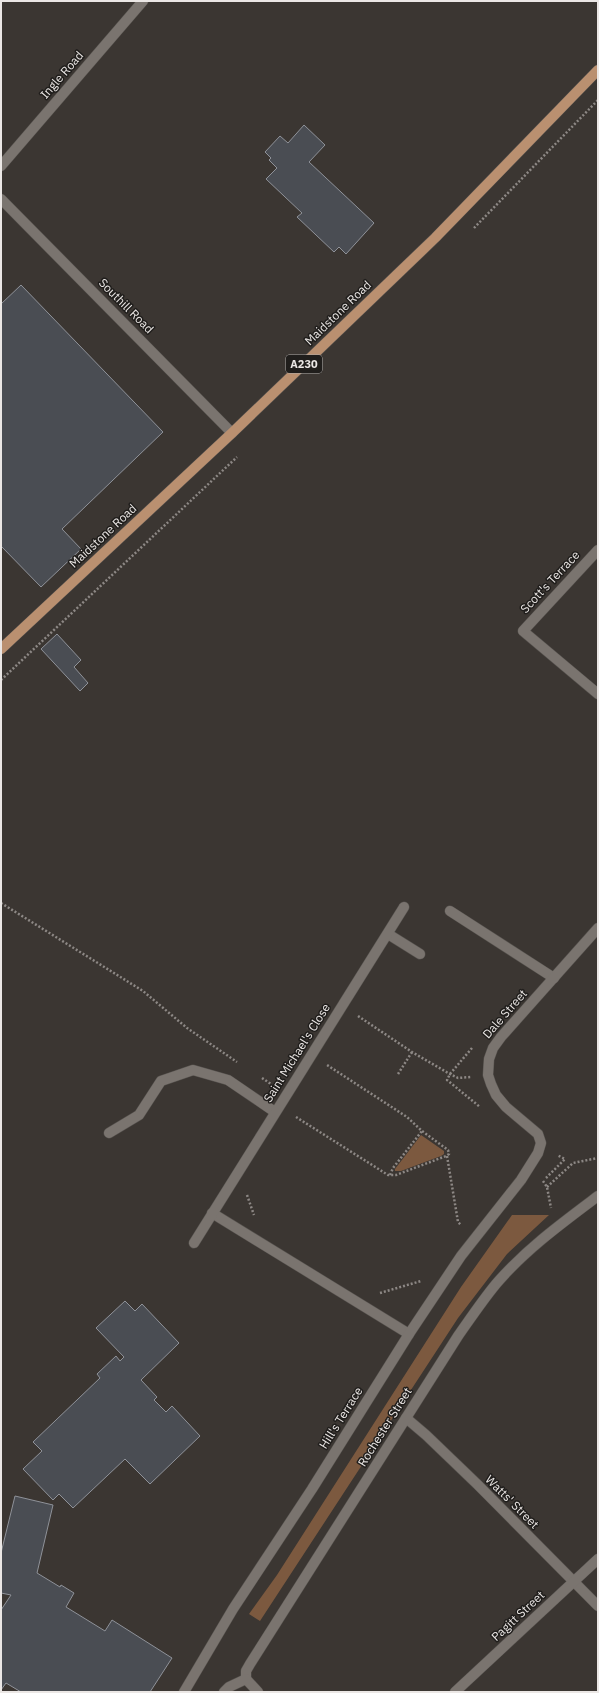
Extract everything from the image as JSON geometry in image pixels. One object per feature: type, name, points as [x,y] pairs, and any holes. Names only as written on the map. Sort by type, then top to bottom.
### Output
[{"type":"main road","name":"Maidstone Road","points":[[1,649],[232,432],[435,238],[598,70]]},
{"type":"street","name":"Ingle Road","points":[[1,166],[143,1]]},
{"type":"street","name":"Southill Road","points":[[1,198],[232,432]]},
{"type":"street","name":"Scott's Terrace","points":[[598,550],[523,631],[598,694]]},
{"type":"street","name":"Saint Michael's Close","points":[[194,1243],[404,907]]},
{"type":"street","points":[[450,912],[554,978]]},
{"type":"street","name":"Dale Street","points":[[531,1165],[540,1150],[540,1139],[538,1134],[506,1108],[496,1095],[490,1084],[488,1075],[491,1051],[497,1041],[598,928]]},
{"type":"street","points":[[388,934],[420,954]]},
{"type":"street","points":[[109,1133],[139,1115],[161,1081],[193,1070],[228,1080],[277,1110]]},
{"type":"street","name":"Hill's Terrace","points":[[184,1692],[233,1610],[312,1489],[409,1334],[461,1256],[531,1165]]},
{"type":"street","name":"Rochester Street","points":[[246,1679],[246,1671],[250,1664],[406,1418],[482,1302],[509,1270],[555,1228],[598,1196]]},
{"type":"street","points":[[212,1213],[409,1334]]},
{"type":"street","name":"Watts' Street","points":[[406,1418],[477,1484],[598,1606]]},
{"type":"street","name":"Pagitt Street","points":[[454,1692],[598,1559]]},
{"type":"street","points":[[224,1692],[232,1685],[246,1679],[258,1692]]},
{"type":"path","points":[[1,903],[143,991],[187,1028],[240,1064]]},
{"type":"path","points":[[355,1014],[412,1052],[450,1074]]},
{"type":"path","points":[[474,1046],[447,1079],[448,1082],[482,1108]]},
{"type":"path","points":[[398,1074],[412,1052]]},
{"type":"path","points":[[324,1063],[407,1117],[422,1131],[449,1151],[447,1156],[458,1222],[462,1226]]},
{"type":"path","points":[[260,1077],[267,1081]]},
{"type":"path","points":[[277,1110],[385,1174],[396,1174],[447,1156]]},
{"type":"path","points":[[390,1175],[393,1168],[422,1131]]},
{"type":"path","points":[[547,1187],[573,1163],[598,1158]]},
{"type":"path","points":[[555,1228],[547,1187],[542,1181],[565,1159]]},
{"type":"path","points":[[247,1190],[246,1194],[252,1212],[258,1219]]},
{"type":"path","points":[[459,1230],[466,1221]]},
{"type":"path","points":[[375,1292],[382,1293],[425,1280]]},
{"type":"shaded area","points":[[421,1135],[444,1151],[444,1154],[401,1171],[395,1171],[395,1169]]},
{"type":"shaded area","points":[[512,1215],[549,1215],[507,1254],[458,1318],[260,1621],[249,1614],[277,1575],[461,1287]]},
{"type":"building","points":[[304,125],[325,145],[309,162],[374,223],[346,254],[339,247],[334,252],[297,217],[302,213],[266,179],[277,168],[269,160],[271,158],[265,152],[280,136],[288,143]]},
{"type":"building","points":[[21,285],[163,432],[62,529],[81,549],[41,587],[1,546],[1,304]]},
{"type":"building","points":[[57,634],[81,660],[74,667],[88,683],[80,691],[41,649]]},
{"type":"building","points":[[125,1301],[135,1311],[142,1304],[179,1343],[141,1380],[157,1397],[154,1400],[166,1412],[172,1406],[200,1436],[150,1484],[125,1459],[73,1508],[59,1494],[53,1500],[23,1469],[42,1451],[33,1442],[100,1378],[97,1374],[116,1356],[120,1361],[124,1357],[96,1328]]},
{"type":"building","points":[[15,1496],[53,1505],[37,1573],[60,1587],[61,1585],[74,1593],[66,1607],[105,1631],[112,1620],[172,1658],[150,1692],[21,1692],[6,1683],[1,1690],[1,1610],[11,1595],[1,1593],[1,1553]]}]
